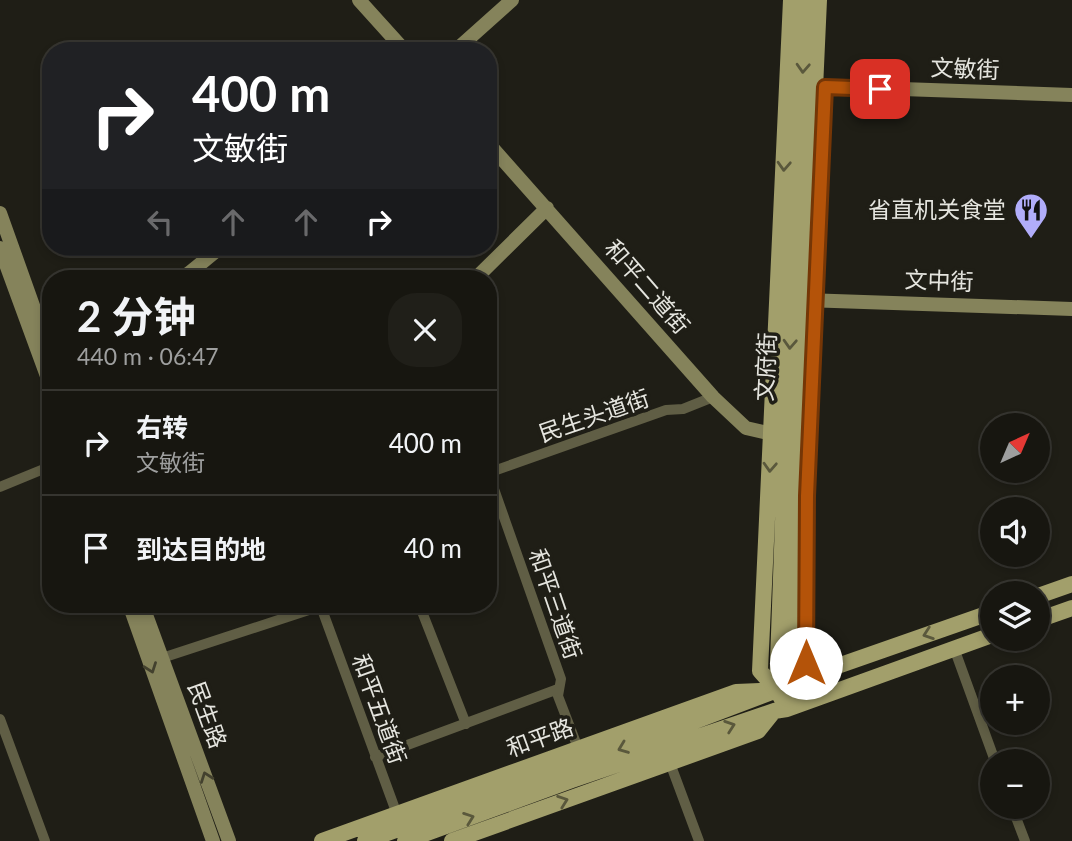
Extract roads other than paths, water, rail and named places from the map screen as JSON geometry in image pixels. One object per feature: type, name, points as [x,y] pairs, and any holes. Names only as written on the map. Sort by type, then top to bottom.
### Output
[{"type":"main road","points":[[779,435],[791,0]]},
{"type":"main road","name":"文府街","points":[[783,687],[779,435],[806,0]]},
{"type":"main road","name":"文府街","points":[[819,0],[820,87]]},
{"type":"main road","name":"文府街","points":[[781,710],[810,300],[820,87],[829,0]]},
{"type":"main road","points":[[1050,592],[1072,584]]},
{"type":"main road","points":[[1050,616],[1072,608]]},
{"type":"main road","name":"和平路","points":[[322,841],[405,833],[783,687],[980,616]]},
{"type":"main road","name":"和平路","points":[[366,841],[405,833],[572,780],[980,639]]},
{"type":"main road","name":"和平路","points":[[405,833],[578,748],[736,692],[783,687]]},
{"type":"main road","points":[[662,733],[691,708]]},
{"type":"main road","name":"和平路","points":[[452,841],[758,731],[781,710]]},
{"type":"main road","points":[[670,763],[699,737]]},
{"type":"street","points":[[359,0],[397,42]]},
{"type":"street","points":[[466,42],[512,0]]},
{"type":"street","name":"文敏街","points":[[820,87],[1072,95]]},
{"type":"street","name":"和平二道街","points":[[497,153],[713,397],[746,428],[779,435]]},
{"type":"street","points":[[484,270],[547,208]]},
{"type":"street","points":[[0,213],[3,250],[9,272],[42,362]]},
{"type":"street","points":[[193,270],[209,256]]},
{"type":"street","points":[[9,272],[42,321]]},
{"type":"street","name":"文中街","points":[[810,300],[1072,309]]},
{"type":"street","name":"民生头道街","points":[[497,470],[713,397]]},
{"type":"street","points":[[0,486],[42,470]]},
{"type":"street","name":"和平三道街","points":[[497,498],[561,679],[558,696],[578,748]]},
{"type":"street","name":"民生路","points":[[131,613],[213,841]]},
{"type":"street","name":"民生路","points":[[145,613],[229,841]]},
{"type":"street","points":[[162,659],[297,613]]},
{"type":"street","name":"和平五道街","points":[[323,613],[405,833]]},
{"type":"street","points":[[423,613],[466,724]]},
{"type":"street","points":[[954,648],[991,749]]},
{"type":"street","points":[[375,757],[558,690]]},
{"type":"street","points":[[0,719],[45,841]]},
{"type":"street","points":[[670,763],[699,841]]},
{"type":"street","points":[[1017,819],[1025,841]]},
{"type":"place","name":"省直机关食堂","points":[[1031,240]]}]
